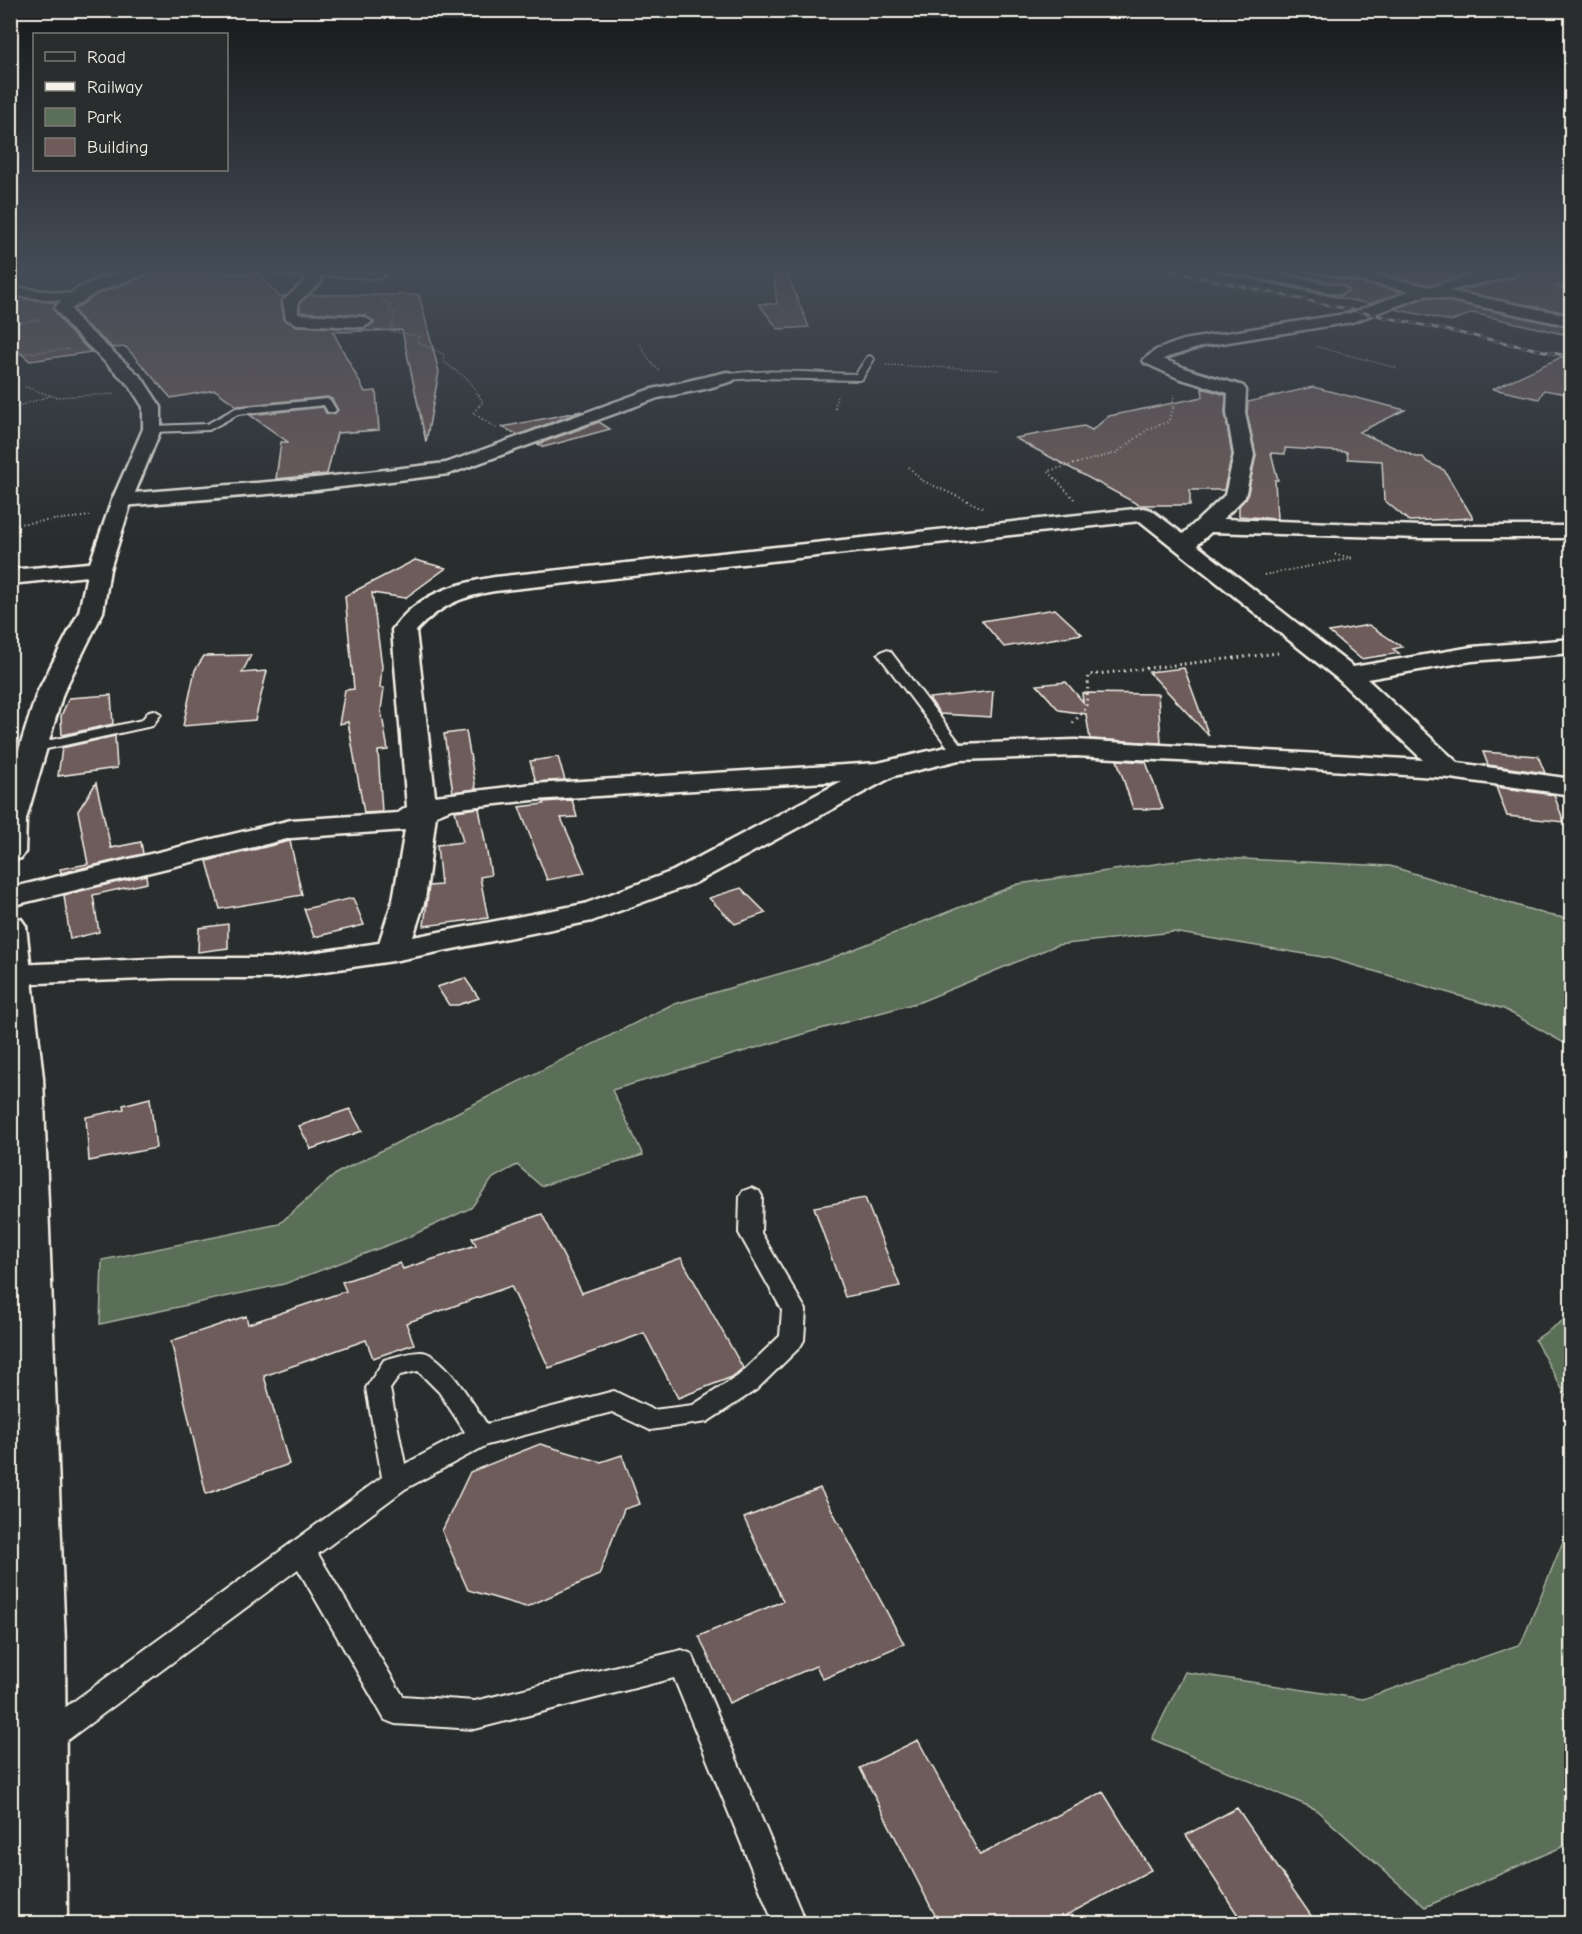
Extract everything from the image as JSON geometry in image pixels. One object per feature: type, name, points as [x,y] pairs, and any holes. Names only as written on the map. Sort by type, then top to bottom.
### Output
[{"type":"street","points":[[10,852],[12,819],[50,693],[91,612],[99,569],[120,507],[152,429],[152,407],[136,382],[111,357]]},
{"type":"street","points":[[1155,357],[1151,360],[1184,374],[1237,390],[1236,413],[1244,455],[1235,497],[1184,545]]},
{"type":"street","points":[[120,507],[449,468],[654,394],[727,377]]},
{"type":"street","points":[[393,951],[409,900],[422,810],[404,630],[422,609],[455,591],[495,584],[1093,519],[1181,512],[1211,519],[1421,532],[1572,532]]},
{"type":"street","points":[[1144,514],[1348,675],[1450,770]]},
{"type":"street","points":[[10,577],[99,569]]},
{"type":"street","points":[[1348,675],[1472,654],[1572,646]]},
{"type":"street","points":[[10,897],[291,829],[405,821],[422,810],[447,801],[533,792],[884,770],[959,752],[1075,748],[1450,770],[1572,787]]},
{"type":"street","points":[[15,975],[172,968],[278,968],[393,951],[592,912],[684,877],[884,770]]},
{"type":"street","points":[[10,926],[25,1078],[27,1122],[39,1632],[37,1923]]},
{"type":"lane","points":[[727,377],[755,375],[859,378],[869,362]]},
{"type":"lane","points":[[152,429],[209,427],[236,411],[327,402],[331,410]]},
{"type":"lane","points":[[885,654],[959,752]]},
{"type":"lane","points":[[33,748],[147,723],[154,714]]},
{"type":"lane","points":[[38,1745],[396,1481],[481,1436],[614,1401],[651,1420],[698,1415],[747,1383],[792,1340],[794,1310],[750,1233],[751,1196]]},
{"type":"lane","points":[[396,1481],[378,1388],[392,1367],[422,1361],[448,1385],[481,1436]]},
{"type":"lane","points":[[301,1550],[395,1710],[475,1715],[682,1663],[790,1923]]},
{"type":"path","points":[[443,357],[444,362],[468,380],[483,402],[473,413],[519,444]]},
{"type":"path","points":[[648,357],[653,365],[681,389]]},
{"type":"path","points":[[1355,357],[1397,368]]},
{"type":"path","points":[[869,362],[1000,370]]},
{"type":"path","points":[[1093,519],[1048,471],[1116,453],[1150,428],[1168,422],[1175,402],[1171,379],[1184,374]]},
{"type":"path","points":[[25,387],[56,397],[143,393]]},
{"type":"path","points":[[10,409],[51,395]]},
{"type":"path","points":[[909,467],[921,480],[1021,527]]},
{"type":"path","points":[[10,526],[120,507]]},
{"type":"path","points":[[1228,580],[1283,573],[1353,558],[1330,554]]},
{"type":"path","points":[[1065,727],[1083,717],[1088,706],[1089,675],[1314,648]]},
{"type":"green space","points":[[1203,857],[1390,866],[1548,915],[1571,919],[1571,1047],[1504,1009],[1329,958],[1173,932],[1057,945],[920,1002],[612,1090],[643,1155],[541,1186],[517,1165],[493,1178],[471,1208],[404,1239],[284,1284],[100,1324],[102,1260],[279,1224],[337,1173],[671,1005],[827,960],[1018,884]]},
{"type":"green space","points":[[1571,1315],[1571,1405],[1535,1340]]},
{"type":"green space","points":[[1571,1522],[1571,1843],[1425,1907],[1315,1809],[1152,1739],[1185,1672],[1363,1699],[1521,1644]]},
{"type":"building","points":[[26,357],[55,357],[30,361]]},
{"type":"building","points":[[135,357],[346,357],[365,392],[376,391],[379,430],[337,433],[327,474],[276,479],[281,442],[288,442],[250,415],[323,407],[326,413],[334,414],[338,410],[332,399],[327,397],[237,406],[215,390],[171,398]]},
{"type":"building","points":[[408,357],[435,357],[439,372],[426,442]]},
{"type":"building","points":[[1561,357],[1572,357],[1572,395],[1544,390],[1539,399],[1493,389]]},
{"type":"building","points":[[1313,387],[1405,410],[1359,432],[1416,457],[1423,457],[1427,462],[1444,470],[1473,518],[1409,521],[1384,500],[1382,461],[1348,459],[1347,452],[1285,448],[1285,454],[1271,453],[1278,480],[1275,480],[1277,519],[1239,516],[1239,506],[1247,497],[1256,455],[1247,413],[1248,402]]},
{"type":"building","points":[[1202,388],[1226,395],[1225,413],[1232,455],[1224,490],[1190,490],[1190,505],[1139,505],[1015,438],[1084,426],[1092,430],[1109,416],[1203,397]]},
{"type":"building","points":[[582,411],[518,435],[502,427]]},
{"type":"building","points":[[599,422],[610,429],[544,447],[538,444]]},
{"type":"building","points":[[415,560],[446,568],[405,598],[372,593],[382,666],[380,688],[384,688],[381,710],[388,750],[378,751],[382,812],[364,813],[348,722],[339,724],[345,690],[354,689],[345,596]]},
{"type":"building","points":[[1055,609],[1082,634],[1004,647],[982,621]]},
{"type":"building","points":[[1369,625],[1402,647],[1393,649],[1399,653],[1361,659],[1329,632]]},
{"type":"building","points":[[251,655],[242,673],[267,671],[255,720],[183,726],[195,670],[204,656]]},
{"type":"building","points":[[1184,668],[1209,736],[1149,672]]},
{"type":"building","points":[[1066,682],[1083,702],[1082,693],[1158,694],[1161,743],[1090,739],[1086,714],[1059,710],[1037,685]]},
{"type":"building","points":[[993,691],[991,717],[940,714],[929,698]]},
{"type":"building","points":[[111,695],[113,724],[62,735],[61,716],[69,698]]},
{"type":"building","points":[[466,731],[476,789],[453,792],[444,734]]},
{"type":"building","points":[[115,736],[117,768],[58,776],[62,748]]},
{"type":"building","points":[[1483,752],[1538,756],[1545,773],[1488,765]]},
{"type":"building","points":[[558,757],[565,780],[536,782],[530,761]]},
{"type":"building","points":[[1117,760],[1146,762],[1163,809],[1133,809]]},
{"type":"building","points":[[96,783],[111,848],[141,842],[143,854],[61,873],[60,869],[88,864],[78,811]]},
{"type":"building","points":[[1496,787],[1554,795],[1564,822],[1507,816]]},
{"type":"building","points":[[572,800],[577,817],[561,818],[585,873],[547,880],[519,807],[544,804],[543,802]]},
{"type":"building","points":[[479,808],[491,875],[480,877],[488,918],[424,926],[429,886],[441,885],[437,845],[463,842],[455,811]]},
{"type":"building","points":[[290,841],[302,895],[220,909],[207,861]]},
{"type":"building","points":[[146,875],[147,883],[93,895],[99,932],[70,939],[64,895]]},
{"type":"building","points":[[741,888],[766,913],[735,924],[709,898]]},
{"type":"building","points":[[353,898],[364,925],[314,937],[304,909]]},
{"type":"building","points":[[228,924],[228,948],[198,952],[199,928]]},
{"type":"building","points":[[465,978],[479,998],[458,1005],[449,1005],[437,987]]},
{"type":"building","points":[[150,1098],[156,1148],[89,1161],[86,1117],[124,1109],[123,1105]]},
{"type":"building","points":[[350,1109],[362,1131],[311,1149],[299,1126]]},
{"type":"building","points":[[865,1198],[900,1286],[845,1297],[814,1207]]},
{"type":"building","points":[[542,1214],[582,1293],[681,1258],[743,1368],[732,1377],[678,1398],[644,1333],[549,1368],[511,1286],[406,1323],[414,1344],[373,1358],[366,1340],[264,1376],[289,1464],[206,1494],[171,1341],[246,1316],[248,1324],[346,1291],[342,1282],[400,1263],[403,1269],[476,1245],[472,1238]]},
{"type":"building","points":[[540,1444],[601,1462],[622,1455],[640,1504],[624,1509],[599,1575],[526,1607],[468,1590],[442,1531],[470,1472]]},
{"type":"building","points":[[820,1488],[904,1644],[823,1679],[816,1666],[729,1703],[699,1636],[783,1601],[744,1518]]},
{"type":"building","points":[[918,1740],[980,1855],[1103,1792],[1151,1870],[1052,1923],[939,1923],[860,1768]]},
{"type":"building","points":[[1237,1808],[1316,1923],[1243,1923],[1186,1835]]}]
